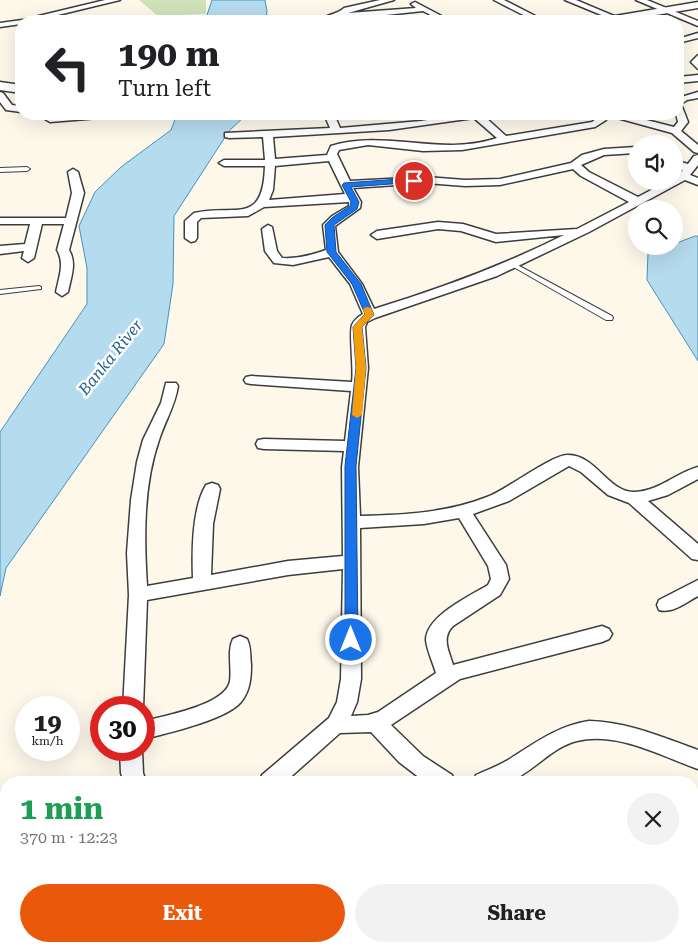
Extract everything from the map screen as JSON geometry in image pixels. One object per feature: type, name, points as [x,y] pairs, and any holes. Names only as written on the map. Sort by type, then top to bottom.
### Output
[{"type":"street","points":[[48,15],[116,0]]},
{"type":"street","points":[[340,15],[347,10],[390,0]]},
{"type":"street","points":[[406,0],[436,15]]},
{"type":"street","points":[[498,0],[529,15]]},
{"type":"street","points":[[569,0],[606,15]]},
{"type":"street","points":[[640,0],[676,15]]},
{"type":"street","points":[[642,15],[698,5]]},
{"type":"street","points":[[367,15],[424,9]]},
{"type":"street","points":[[684,18],[698,24]]},
{"type":"street","points":[[0,25],[15,23]]},
{"type":"street","points":[[684,39],[698,35]]},
{"type":"street","points":[[684,41],[695,45]]},
{"type":"street","points":[[698,58],[695,62],[698,66]]},
{"type":"street","points":[[684,79],[698,78]]},
{"type":"street","points":[[0,86],[15,88]]},
{"type":"street","points":[[15,90],[0,94],[9,108],[15,108]]},
{"type":"street","points":[[684,100],[698,95]]},
{"type":"street","points":[[676,131],[686,122],[684,118]]},
{"type":"street","points":[[50,120],[50,131]]},
{"type":"street","points":[[332,120],[336,130]]},
{"type":"street","points":[[398,120],[402,125]]},
{"type":"street","points":[[229,134],[336,130],[380,123],[402,125],[437,120]]},
{"type":"street","points":[[485,120],[500,134],[502,138],[500,140]]},
{"type":"street","points":[[370,315],[353,278],[332,252],[330,225],[336,218],[354,208],[355,202],[333,158],[332,154],[335,148],[360,141],[430,148],[500,140],[595,124],[601,120]]},
{"type":"street","points":[[635,120],[676,131],[698,150]]},
{"type":"street","points":[[191,238],[191,221],[198,215],[248,213],[255,211],[261,204],[269,186],[268,134]]},
{"type":"street","points":[[346,185],[426,180],[465,183],[500,182],[575,165],[583,158],[622,149],[628,149]]},
{"type":"street","points":[[224,163],[269,163],[333,158]]},
{"type":"street","points":[[575,165],[585,174],[634,200]]},
{"type":"street","points":[[641,200],[692,171]]},
{"type":"street","points":[[62,292],[68,263],[68,258],[63,250],[78,193],[73,172]]},
{"type":"street","points":[[261,204],[353,197]]},
{"type":"street","points":[[277,776],[336,724],[347,702],[351,679],[352,522],[350,466],[361,368],[358,327],[362,320],[370,315],[440,292],[512,264],[628,207]]},
{"type":"street","points":[[0,221],[70,221]]},
{"type":"street","points":[[0,250],[29,252],[37,221]]},
{"type":"street","points":[[377,235],[447,226],[460,227],[484,236],[496,238],[583,230]]},
{"type":"street","points":[[268,229],[272,255],[275,259],[283,262],[310,259],[332,252]]},
{"type":"street","points":[[251,380],[359,387]]},
{"type":"street","points":[[134,696],[138,595],[136,553],[139,500],[145,462],[151,440],[168,403],[171,386]]},
{"type":"street","points":[[264,444],[353,446]]},
{"type":"street","points":[[352,522],[390,521],[463,511],[495,501],[567,460],[582,464],[612,491],[625,497],[636,499],[654,494],[698,472]]},
{"type":"street","points":[[202,584],[201,554],[203,527],[206,506],[212,489]]},
{"type":"street","points":[[636,499],[698,554]]},
{"type":"street","points":[[447,676],[436,640],[438,629],[446,621],[494,590],[500,579],[497,565],[463,511]]},
{"type":"street","points":[[138,595],[288,568],[352,562]]},
{"type":"street","points":[[666,605],[698,587]]},
{"type":"street","points":[[336,724],[360,725],[374,722],[394,713],[447,676],[465,669],[507,660],[602,634]]},
{"type":"street","points":[[155,727],[218,707],[230,699],[237,692],[240,679],[240,644]]},
{"type":"street","points":[[374,722],[411,759],[432,776]]},
{"type":"street","points":[[496,776],[514,767],[552,742],[576,732],[601,730],[627,735],[698,760]]},
{"type":"street","points":[[132,761],[133,776]]},
{"type":"lane","points":[[0,170],[27,169]]},
{"type":"lane","points":[[512,264],[609,318]]},
{"type":"lane","points":[[0,292],[39,288]]},
{"type":"green space","points":[[139,0],[206,0],[206,14],[157,15]]},
{"type":"water","points":[[212,0],[265,0],[267,11],[267,15],[207,15]]},
{"type":"water","name":"Banka River","points":[[175,120],[241,120],[229,131],[174,216],[173,284],[164,344],[6,568],[0,596],[0,432],[87,304],[87,268],[79,226],[95,192],[121,167],[171,130]]},
{"type":"water","points":[[698,236],[698,361],[647,280],[648,255],[683,255],[683,241]]},
{"type":"slow traffic","points":[[357,415],[361,368],[358,327],[362,320],[370,315],[367,310]]},
{"type":"route","points":[[351,640],[352,543],[350,466],[361,368],[358,327],[362,320],[370,315],[349,272],[332,252],[330,225],[336,218],[354,208],[355,202],[346,185],[414,181]]}]
